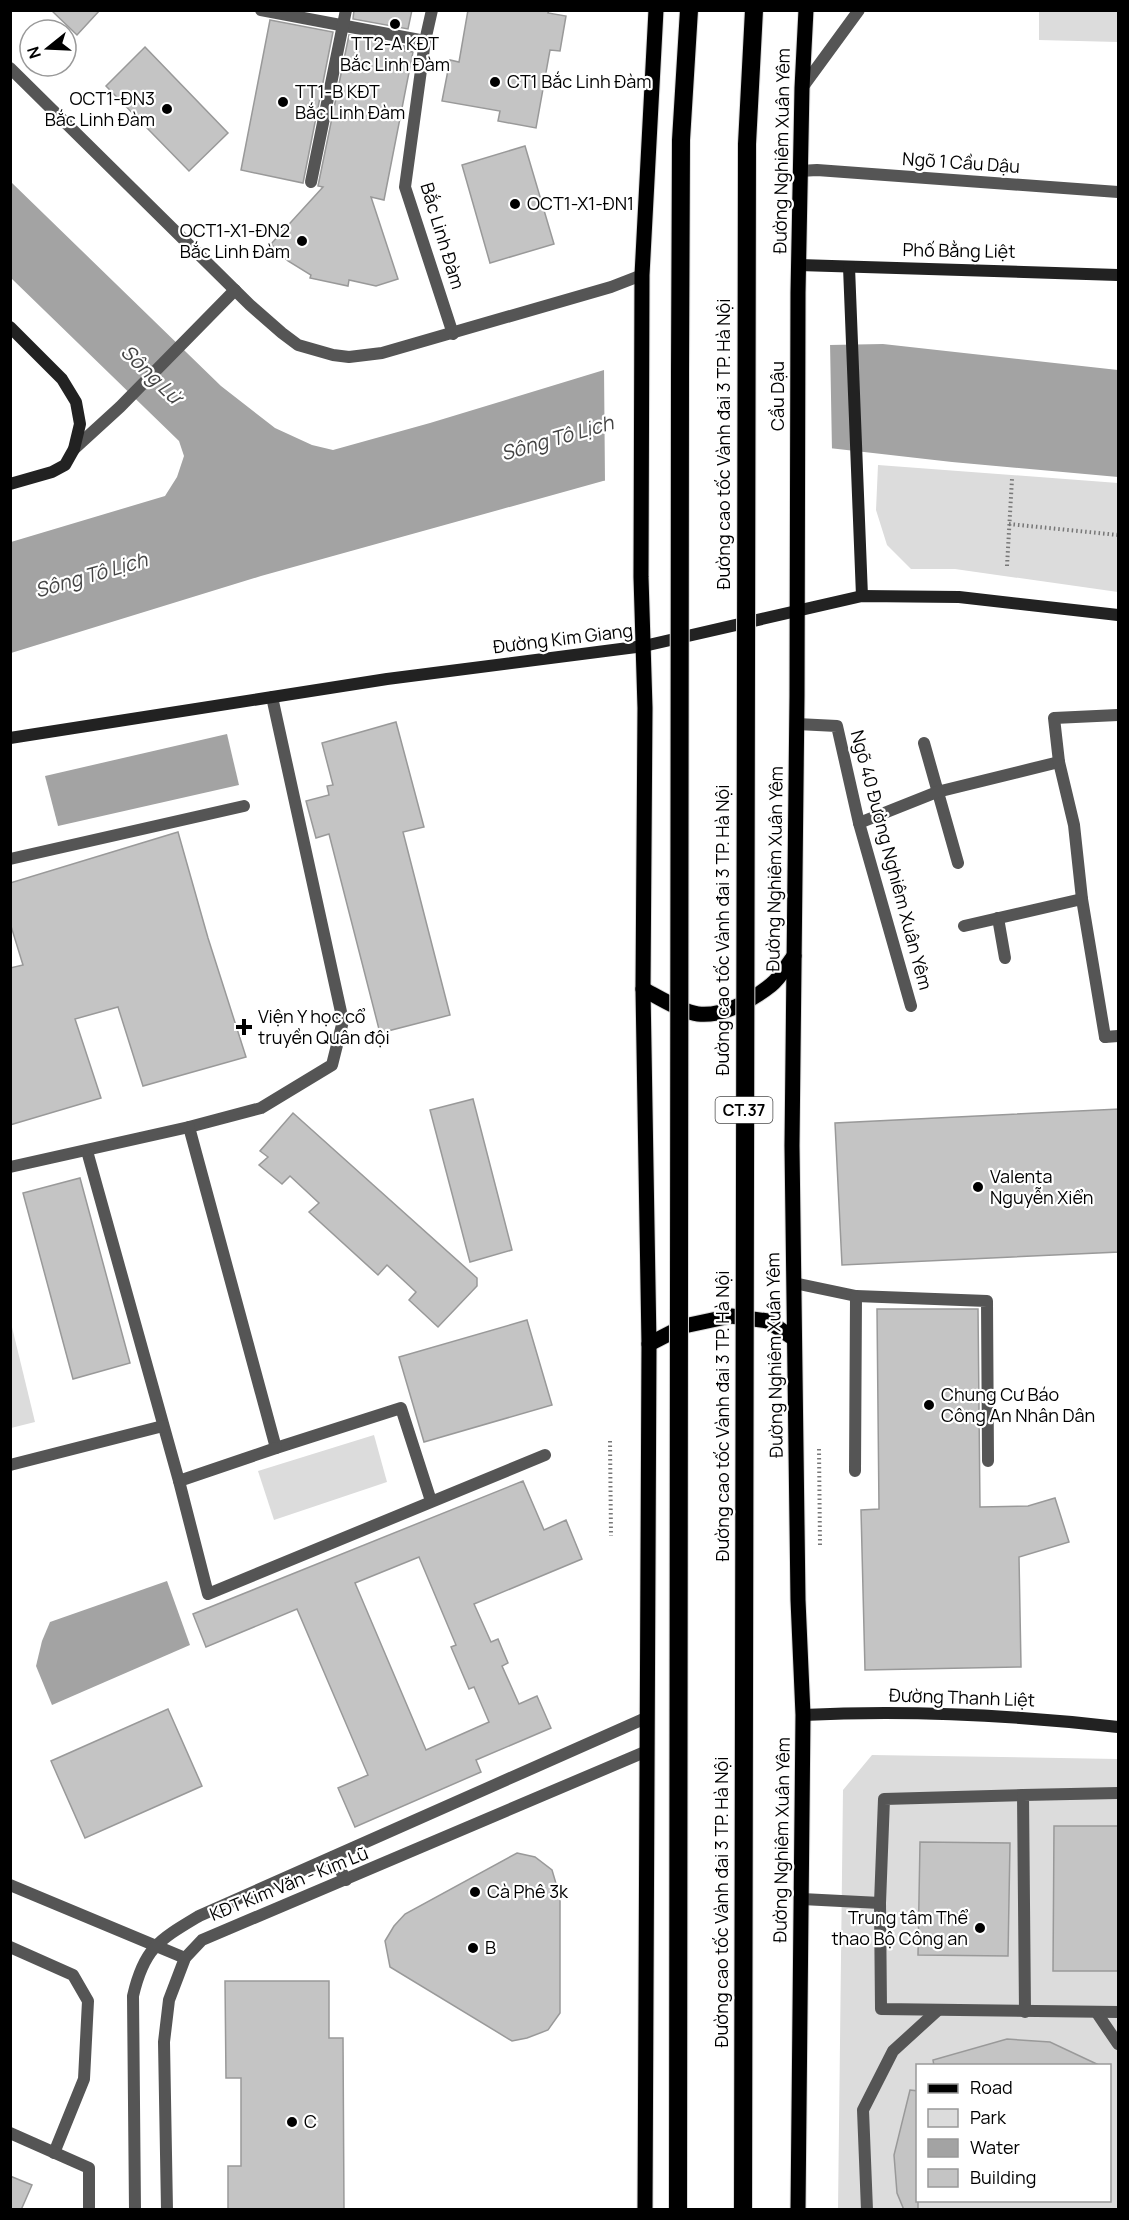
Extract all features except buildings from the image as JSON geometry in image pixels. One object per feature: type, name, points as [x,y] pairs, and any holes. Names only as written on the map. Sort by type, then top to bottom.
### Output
[{"type":"highway","points":[[678,2210],[681,140],[689,10]]},
{"type":"highway","name":"Đường cao tốc Vành đai 3 TP. Hà Nội","points":[[743,2210],[747,156],[754,10]]},
{"type":"main road","points":[[645,2210],[649,1344],[643,989],[642,275],[656,10]]},
{"type":"main road","name":"Đường Nghiêm Xuân Yêm","points":[[798,293],[806,10]]},
{"type":"main road","name":"Phố Bằng Liệt","points":[[799,265],[1119,274]]},
{"type":"main road","points":[[849,267],[862,596]]},
{"type":"main road","name":"Cầu Dậu","points":[[797,500],[798,293]]},
{"type":"main road","points":[[10,327],[62,379],[76,402],[80,424],[74,449],[65,465],[52,472],[10,484]]},
{"type":"main road","name":"Đường Nghiêm Xuân Yêm","points":[[797,500],[792,1146],[798,1600],[803,1715],[798,2210]]},
{"type":"main road","name":"Đường Kim Giang","points":[[10,738],[387,678],[644,646],[862,596],[959,597],[1119,615]]},
{"type":"main road","points":[[643,989],[698,1014],[715,1012],[742,1003],[772,984],[794,956]]},
{"type":"main road","points":[[649,1344],[684,1326],[731,1316],[768,1321],[793,1338]]},
{"type":"main road","name":"Đường Thanh Liệt","points":[[803,1715],[862,1713],[995,1717],[1119,1727]]},
{"type":"street","points":[[261,10],[425,40]]},
{"type":"street","points":[[311,182],[346,10]]},
{"type":"street","name":"Bắc Linh Đàm","points":[[432,10],[425,40],[405,187],[453,334]]},
{"type":"street","points":[[802,88],[859,10]]},
{"type":"street","points":[[10,68],[235,290],[298,345],[349,357],[382,353],[611,287],[642,275]]},
{"type":"street","name":"Ngõ 1 Cầu Dậu","points":[[800,171],[828,171],[1119,192]]},
{"type":"street","points":[[74,449],[120,407],[235,290]]},
{"type":"street","points":[[10,1167],[87,1151],[261,1108],[332,1065],[343,1021],[272,697]]},
{"type":"street","points":[[1119,715],[1054,718],[1059,762],[1074,825],[1082,899],[1105,1037],[1119,1036]]},
{"type":"street","name":"Ngõ 40 Đường Nghiêm Xuân Yêm","points":[[797,724],[837,726],[859,823],[911,1006]]},
{"type":"street","points":[[924,743],[958,863]]},
{"type":"street","points":[[859,823],[937,792],[1059,762]]},
{"type":"street","points":[[10,859],[244,806]]},
{"type":"street","points":[[964,926],[1082,899]]},
{"type":"street","points":[[998,918],[1005,958]]},
{"type":"street","points":[[189,1127],[276,1448]]},
{"type":"street","points":[[87,1151],[208,1594],[545,1455]]},
{"type":"street","points":[[794,1283],[856,1296],[987,1301],[988,1461]]},
{"type":"street","points":[[855,1471],[856,1296]]},
{"type":"street","points":[[179,1481],[401,1408],[431,1501]]},
{"type":"street","points":[[10,1465],[163,1426]]},
{"type":"street","name":"KĐT Kim Văn - Kim Lũ","points":[[135,2210],[133,1996],[139,1971],[153,1947],[167,1935],[199,1916],[648,1717]]},
{"type":"street","name":"KĐT Kim Văn - Kim Lũ","points":[[166,2210],[164,2042],[169,2000],[184,1958],[202,1940],[647,1752]]},
{"type":"street","points":[[1119,1793],[884,1799],[880,1903],[881,2009],[1119,2012]]},
{"type":"street","points":[[1023,1795],[1025,2012]]},
{"type":"street","points":[[333,1857],[346,1880]]},
{"type":"street","points":[[10,1885],[153,1947],[184,1958]]},
{"type":"street","points":[[802,1899],[880,1903]]},
{"type":"street","points":[[10,1947],[73,1976],[88,2001],[84,2079],[54,2153]]},
{"type":"street","points":[[867,2210],[863,2110],[893,2051],[938,2010]]},
{"type":"street","points":[[1097,2013],[1119,2044]]},
{"type":"street","points":[[10,2133],[89,2168],[89,2210]]},
{"type":"path","points":[[1006,566],[1012,479]]},
{"type":"path","points":[[1009,524],[1119,536]]},
{"type":"path","points":[[610,1441],[611,1536]]},
{"type":"path","points":[[819,1449],[820,1545]]},
{"type":"green space","points":[[1039,11],[1118,11],[1118,42],[1039,40]]},
{"type":"green space","points":[[878,465],[1118,483],[1118,592],[955,569],[911,569],[887,545],[876,510]]},
{"type":"green space","points":[[11,1323],[35,1422],[10,1428]]},
{"type":"green space","points":[[374,1435],[387,1482],[274,1520],[258,1471]]},
{"type":"green space","name":"Trung tâm Thể thao Bộ Công an","points":[[872,1755],[1118,1759],[1118,2209],[838,2210],[843,1790]]},
{"type":"water","points":[[10,181],[221,386],[275,428],[312,445],[333,450],[604,370],[724,347],[883,344],[1118,370],[1118,477],[829,448],[721,458],[603,481],[261,576],[11,653],[11,542],[165,496],[177,477],[184,456],[179,441],[11,278]]},
{"type":"water","points":[[227,734],[239,785],[58,826],[45,776]]},
{"type":"water","points":[[167,1581],[190,1645],[52,1705],[36,1666],[42,1641],[50,1622]]},
{"type":"pier","points":[[830,342],[832,451],[722,461],[605,484],[604,367],[724,344]]},
{"type":"place","name":"TT2-A KĐT Bắc Linh Đàm","points":[[395,24]]},
{"type":"place","name":"CT1 Bắc Linh Đàm","points":[[495,82]]},
{"type":"place","name":"TT1-B KĐT Bắc Linh Đàm","points":[[283,102]]},
{"type":"place","name":"OCT1-ĐN3 Bắc Linh Đàm","points":[[167,109]]},
{"type":"place","name":"OCT1-X1-ĐN1","points":[[515,204]]},
{"type":"place","name":"OCT1-X1-ĐN2 Bắc Linh Đàm","points":[[302,241]]},
{"type":"place","name":"Viện Y học cổ truyền Quân đội","points":[[244,1027]]},
{"type":"place","name":"Valenta Nguyễn Xiển","points":[[978,1187]]},
{"type":"place","name":"Chung Cư Báo Công An Nhân Dân","points":[[929,1405]]},
{"type":"place","name":"Cà Phê 3k","points":[[475,1892]]},
{"type":"place","name":"Trung tâm Thể thao Bộ Công an","points":[[980,1928]]},
{"type":"place","name":"B","points":[[473,1948]]},
{"type":"place","name":"C","points":[[292,2122]]},
{"type":"water label","name":"Sông Lừ","points":[[151,374]]},
{"type":"water label","name":"Sông Tô Lịch","points":[[557,438]]},
{"type":"water label","name":"Sông Tô Lịch","points":[[91,575]]}]
